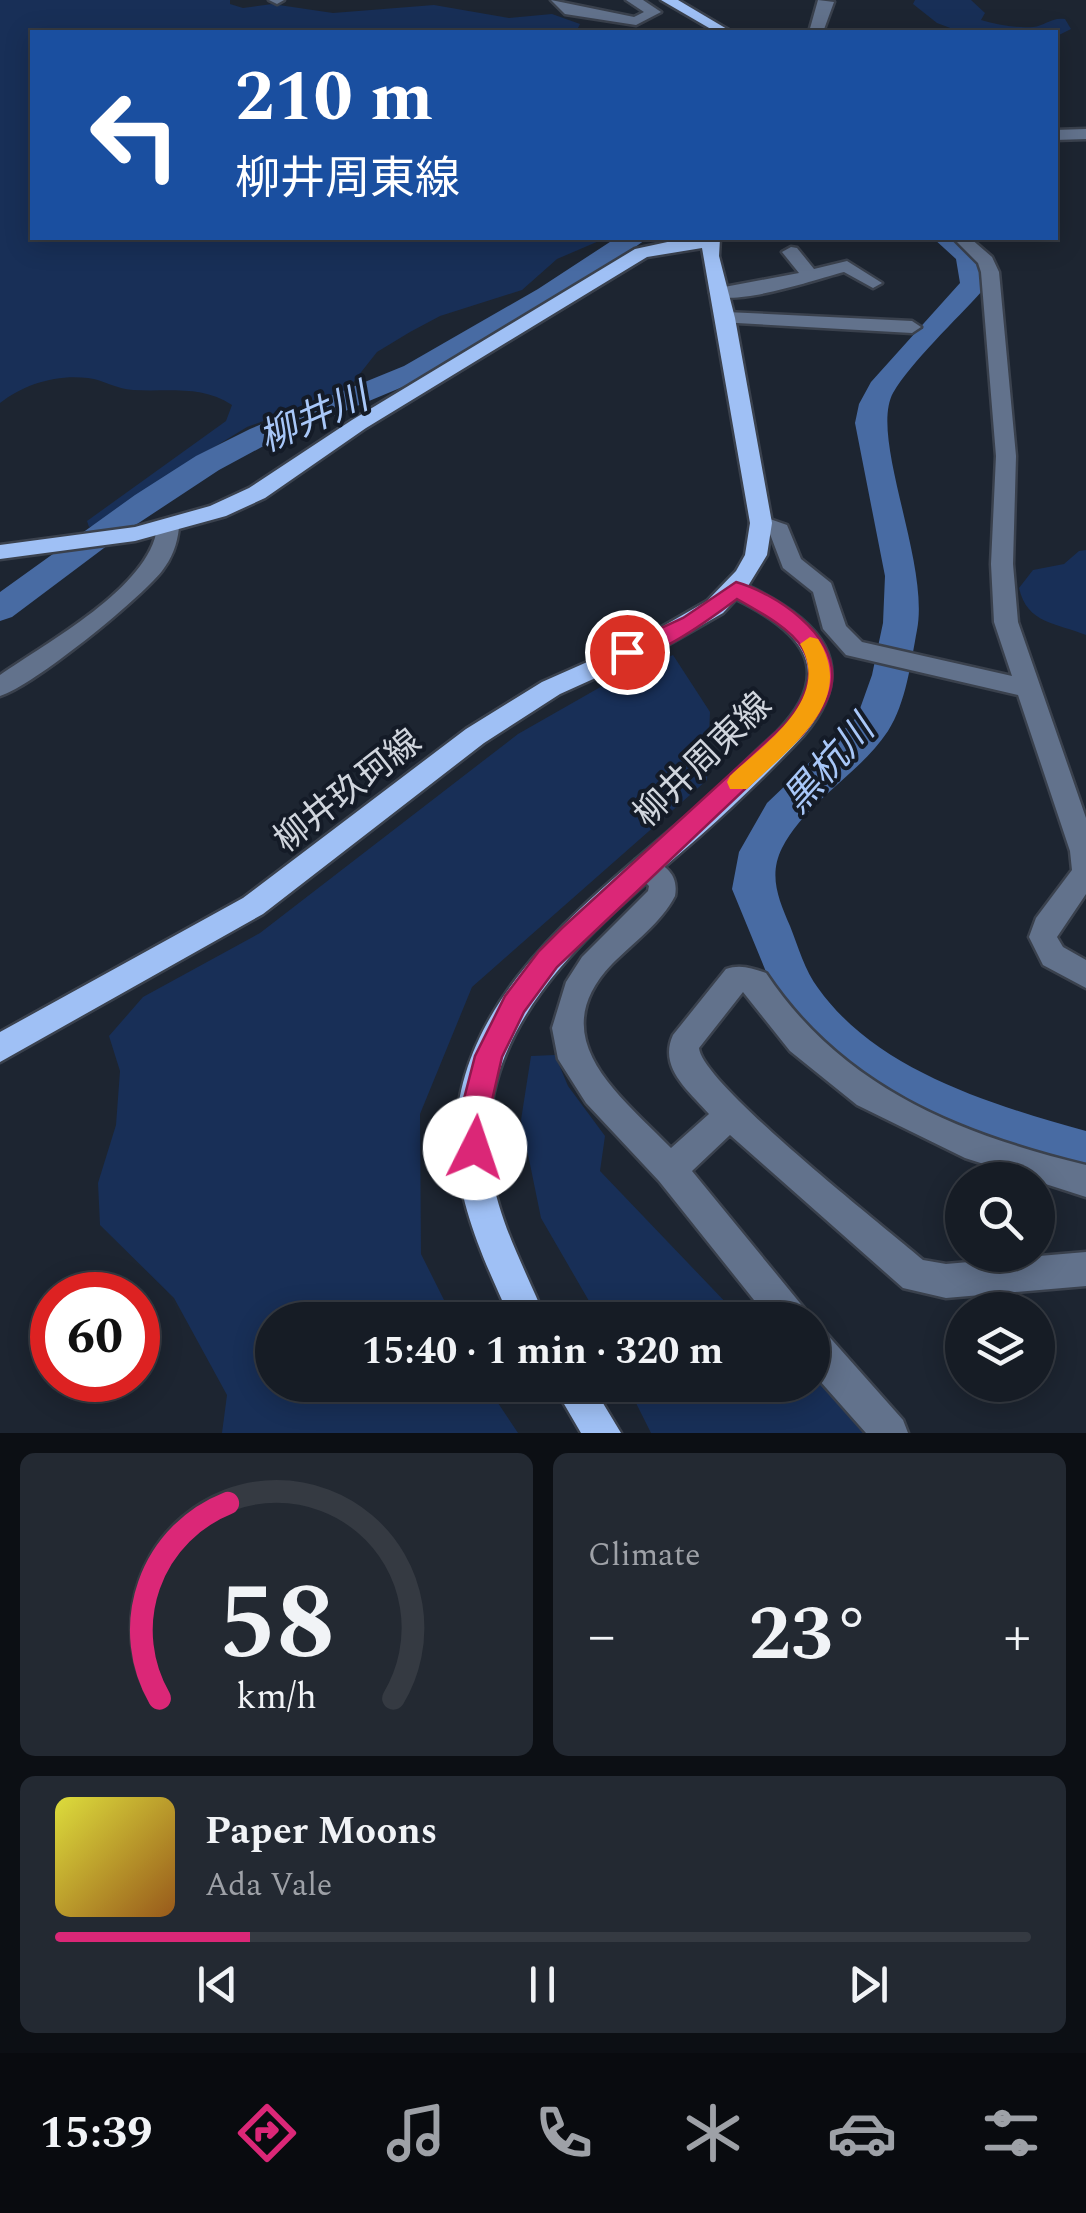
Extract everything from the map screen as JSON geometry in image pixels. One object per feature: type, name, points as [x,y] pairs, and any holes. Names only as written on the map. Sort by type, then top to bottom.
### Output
[{"type":"main road","points":[[668,0],[721,30]]},
{"type":"main road","points":[[0,552],[168,528],[218,511],[257,492],[360,424],[641,253],[710,240],[761,523],[756,555],[736,589]]},
{"type":"main road","name":"柳井周東線","points":[[521,1302],[492,1240],[476,1179],[474,1118],[488,1056],[514,1004],[548,959],[772,751],[816,702],[822,680],[819,658],[806,638],[792,621],[736,589]]},
{"type":"main road","name":"柳井玖珂線","points":[[0,1048],[253,906],[475,736],[551,688],[690,623],[736,589]]},
{"type":"main road","points":[[582,1402],[603,1433]]},
{"type":"street","points":[[558,0],[570,11],[636,22],[654,12],[632,0]]},
{"type":"street","points":[[817,30],[827,2],[824,0]]},
{"type":"street","points":[[1058,136],[1086,134]]},
{"type":"street","points":[[963,240],[986,261],[990,272],[1006,456],[1002,598],[1027,688],[1084,851],[1086,872],[1046,926],[1043,936],[1053,956],[1086,975]]},
{"type":"street","points":[[791,252],[810,275]]},
{"type":"street","points":[[719,292],[750,290],[847,266],[873,284]]},
{"type":"street","points":[[726,318],[912,328]]},
{"type":"street","points":[[761,523],[779,530],[791,563],[824,588],[834,629],[845,642],[875,655],[1027,688]]},
{"type":"street","points":[[0,687],[137,584],[157,563],[168,528]]},
{"type":"street","points":[[644,868],[664,882],[662,896],[592,966],[576,991],[568,1028],[573,1059],[597,1093],[670,1170],[777,1302]]},
{"type":"street","points":[[1086,1181],[1029,1168],[872,1098],[807,1048],[756,982],[736,978],[684,1045],[685,1065],[730,1115],[915,1276],[946,1281],[1086,1269]]},
{"type":"street","points":[[670,1170],[730,1115]]},
{"type":"street","points":[[830,1365],[890,1433]]},
{"type":"shaded area","points":[[0,0],[230,0],[230,4],[243,8],[272,4],[333,13],[434,5],[509,18],[552,14],[580,24],[577,30],[30,30],[30,240],[601,240],[557,259],[522,290],[440,316],[410,332],[377,352],[347,390],[247,427],[105,523],[89,527],[87,521],[226,421],[232,405],[209,394],[127,389],[76,377],[41,382],[0,403]]},
{"type":"shaded area","points":[[915,0],[971,0],[985,13],[981,20],[1026,27],[1065,19],[1071,29],[1058,36],[1058,30],[956,30],[937,23],[913,4]]},
{"type":"shaded area","points":[[1086,550],[1086,635],[1036,616],[1019,588],[1033,570],[1064,564]]},
{"type":"shaded area","points":[[673,655],[710,712],[707,780],[472,987],[420,1114],[421,1254],[445,1302],[255,1302],[255,1402],[497,1402],[518,1433],[222,1433],[227,1395],[174,1298],[160,1284],[160,1272],[148,1272],[100,1225],[98,1183],[116,1125],[120,1071],[109,1036],[143,997],[260,933],[518,734],[604,685]]},
{"type":"shaded area","points":[[555,1055],[568,1086],[605,1136],[600,1171],[725,1302],[590,1302],[541,1218],[521,1120],[531,1056]]},
{"type":"shaded area","points":[[830,1388],[871,1433],[651,1433],[636,1402],[830,1402]]},
{"type":"waterway","name":"柳井川","points":[[0,609],[207,463],[260,435],[414,372],[631,240]]},
{"type":"waterway","name":"黒杭川","points":[[949,240],[968,257],[973,285],[881,388],[870,423],[902,576],[901,623],[890,675],[873,724],[781,814],[759,852],[753,889],[799,999],[842,1047],[908,1087],[1005,1131],[1086,1154]]},
{"type":"slow traffic","points":[[739,782],[816,702],[822,680],[819,658],[810,644]]},
{"type":"route","points":[[475,1148],[474,1118],[488,1056],[514,1004],[548,959],[594,913],[690,829],[794,729],[816,702],[822,680],[819,658],[792,621],[736,589],[690,623],[627,652]]}]
